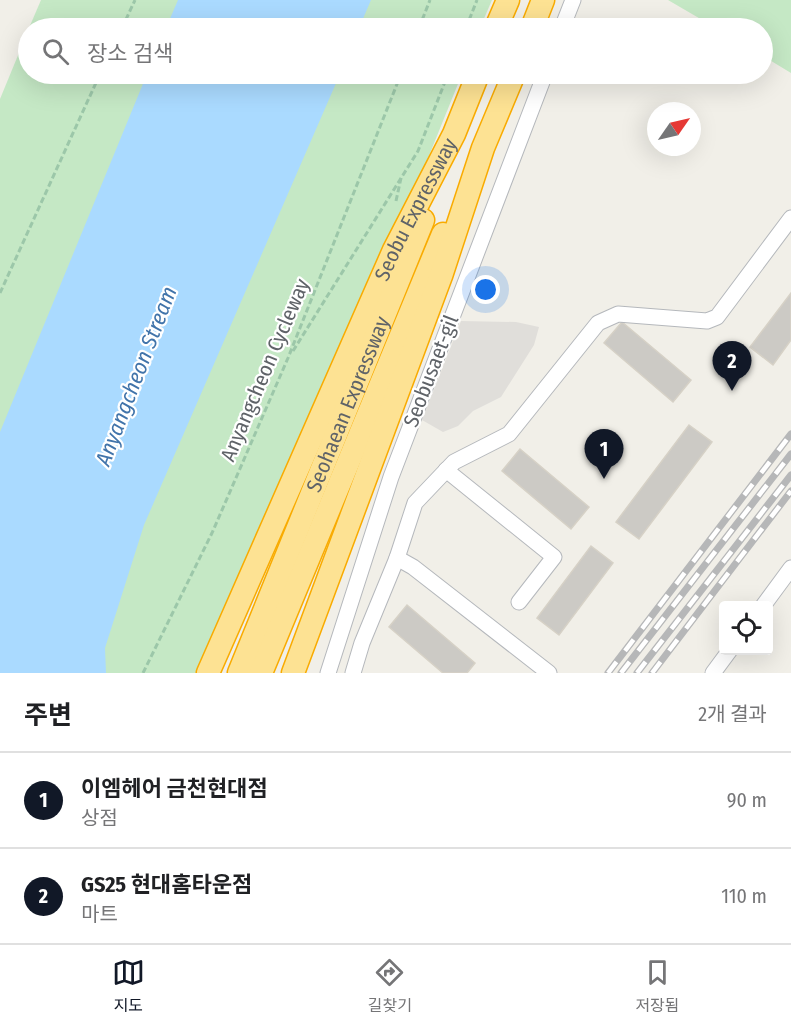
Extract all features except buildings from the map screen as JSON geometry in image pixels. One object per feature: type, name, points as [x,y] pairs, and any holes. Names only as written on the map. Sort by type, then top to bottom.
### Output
[{"type":"highway","points":[[500,18],[508,0]]},
{"type":"highway","points":[[536,18],[543,0]]},
{"type":"highway","name":"Seobu Expressway","points":[[208,673],[389,261],[454,134],[474,84]]},
{"type":"highway","name":"Seobu Expressway","points":[[293,673],[441,276],[483,148],[510,84]]},
{"type":"highway","name":"Seohaean Expressway","points":[[239,673],[408,262],[454,134]]},
{"type":"highway","name":"Seohaean Expressway","points":[[261,673],[426,268],[483,148]]},
{"type":"street","points":[[566,18],[573,0]]},
{"type":"street","name":"Seobusaet-gil","points":[[328,673],[391,477],[540,84]]},
{"type":"street","points":[[353,673],[362,643],[397,558],[415,503],[446,470],[454,462],[509,434],[598,322],[618,314],[707,321],[717,317],[791,218]]},
{"type":"street","points":[[446,470],[554,557],[519,602]]},
{"type":"street","points":[[397,558],[413,567],[549,673]]},
{"type":"street","points":[[768,601],[791,568]]},
{"type":"street","points":[[713,673],[727,655]]},
{"type":"path","points":[[127,18],[135,0]]},
{"type":"path","points":[[423,18],[430,0]]},
{"type":"path","points":[[470,18],[477,0]]},
{"type":"path","points":[[0,293],[95,84]]},
{"type":"path","name":"Anyangcheon Cycleway","points":[[143,673],[212,533],[288,358],[397,84]]},
{"type":"path","points":[[288,358],[418,151],[444,84]]},
{"type":"shaded area","points":[[461,321],[516,322],[539,327],[534,345],[501,397],[473,411],[458,426],[443,432],[422,420]]},
{"type":"green space","points":[[41,0],[492,0],[484,18],[33,18]]},
{"type":"green space","points":[[668,0],[791,0],[791,73],[773,62],[773,18],[699,18]]},
{"type":"green space","points":[[18,55],[18,84],[458,84],[426,163],[198,673],[0,673],[0,99]]},
{"type":"water","points":[[178,0],[371,0],[363,18],[170,18]]},
{"type":"water","name":"Anyangcheon Stream","points":[[143,84],[336,84],[144,525],[105,648],[106,673],[0,673],[0,432]]},
{"type":"railway","points":[[608,673],[791,434]]},
{"type":"railway","points":[[621,673],[791,454]]},
{"type":"railway","points":[[637,673],[791,475]]},
{"type":"railway","points":[[652,673],[791,491]]},
{"type":"place","name":"GS25 현대홈타운점","points":[[732,391]]},
{"type":"place","name":"이엠헤어 금천현대점","points":[[604,479]]}]
